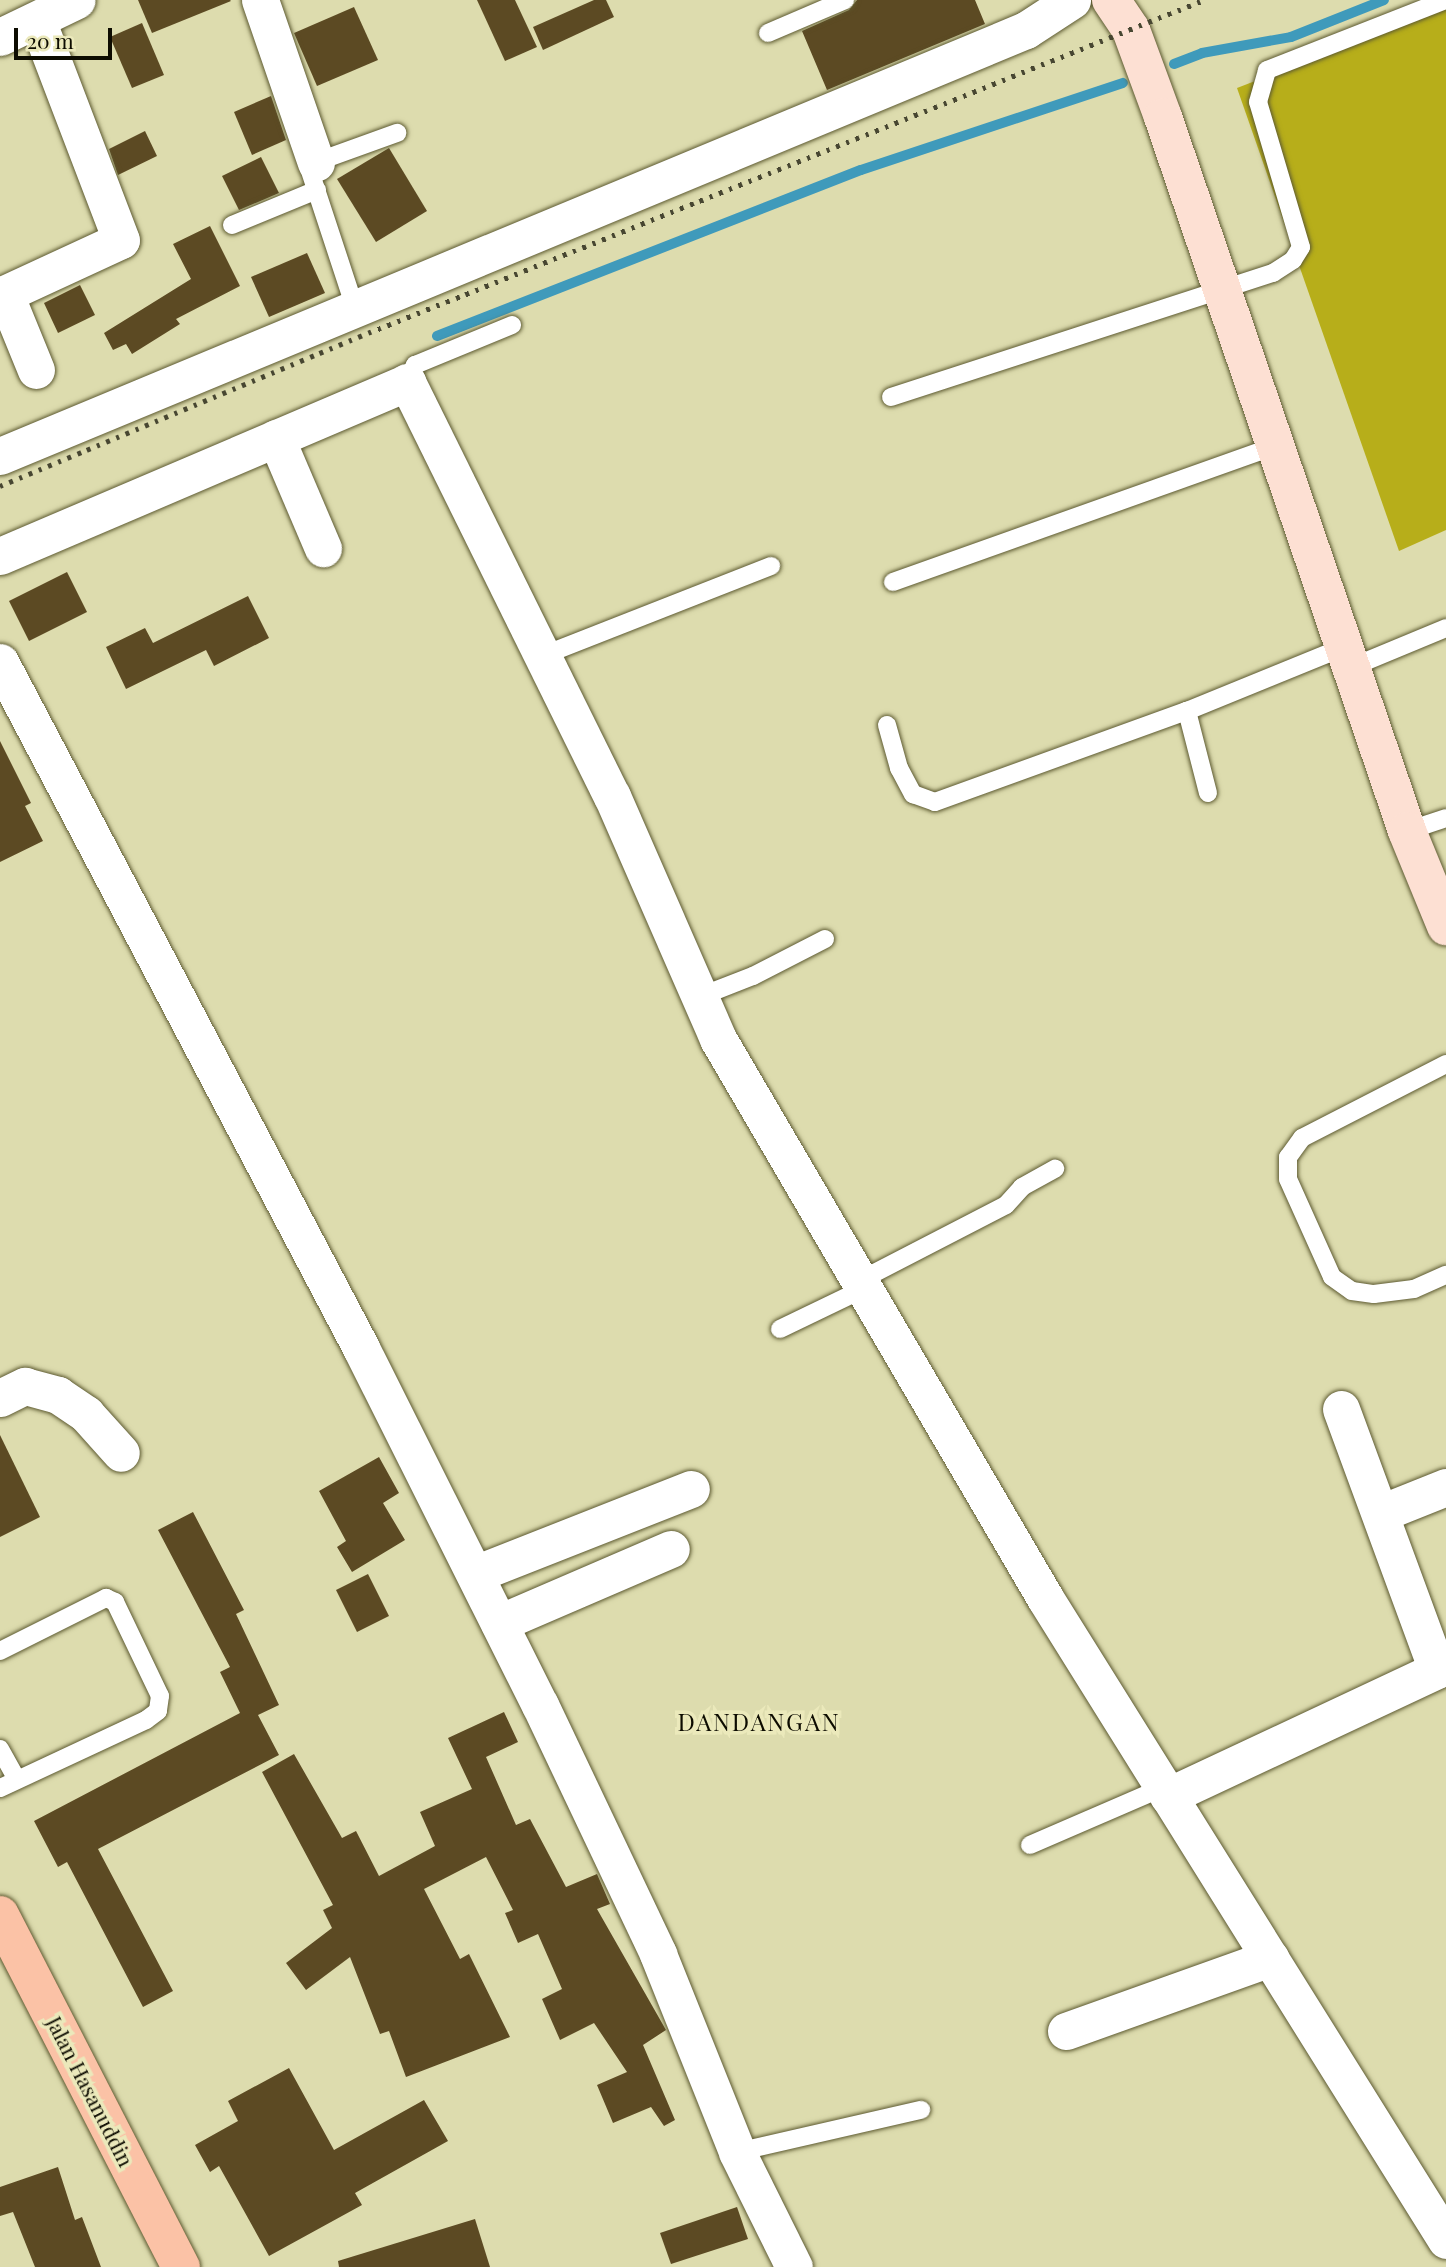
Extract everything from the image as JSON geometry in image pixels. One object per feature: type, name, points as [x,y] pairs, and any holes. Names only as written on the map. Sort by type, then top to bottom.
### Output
[{"type":"main road","name":"Jalan Hasanuddin","points":[[0,1915],[181,2267]]},
{"type":"street","points":[[0,37],[77,0]]},
{"type":"street","points":[[260,0],[316,176]]},
{"type":"street","points":[[0,456],[356,311],[1026,30],[1072,0]]},
{"type":"street","points":[[1111,0],[1140,55],[1407,831],[1446,926]]},
{"type":"street","points":[[36,370],[2,295],[121,240],[37,20]]},
{"type":"street","points":[[0,556],[407,383],[544,655],[718,1039],[861,1285],[1165,1792],[1446,2240]]},
{"type":"street","points":[[276,438],[323,548]]},
{"type":"street","points":[[0,662],[361,1348],[475,1574],[658,1954],[737,2152],[794,2267]]},
{"type":"street","points":[[0,1398],[25,1387],[58,1395],[86,1414],[121,1453]]},
{"type":"street","points":[[1165,1792],[1437,1670],[1341,1409]]},
{"type":"street","points":[[1381,1513],[1446,1487]]},
{"type":"street","points":[[475,1574],[691,1489]]},
{"type":"street","points":[[499,1623],[671,1549]]},
{"type":"street","points":[[1066,2031],[1269,1958]]},
{"type":"lane","points":[[768,33],[845,0]]},
{"type":"lane","points":[[891,397],[1218,287],[1273,273],[1293,260],[1301,247],[1260,121],[1258,102],[1268,70],[1446,0]]},
{"type":"lane","points":[[232,225],[397,132]]},
{"type":"lane","points":[[316,176],[356,311]]},
{"type":"lane","points":[[407,383],[415,365],[512,325]]},
{"type":"lane","points":[[893,582],[1275,446]]},
{"type":"lane","points":[[544,655],[771,566]]},
{"type":"lane","points":[[887,725],[899,768],[913,794],[935,802],[1187,711],[1348,657],[1446,628]]},
{"type":"lane","points":[[1187,711],[1208,793]]},
{"type":"lane","points":[[1407,831],[1446,818]]},
{"type":"lane","points":[[699,997],[753,976],[825,939]]},
{"type":"lane","points":[[1446,1065],[1302,1138],[1288,1157],[1288,1179],[1332,1277],[1352,1291],[1374,1294],[1414,1289],[1446,1275]]},
{"type":"lane","points":[[780,1329],[1006,1205],[1022,1187],[1055,1169]]},
{"type":"lane","points":[[0,1651],[106,1598],[115,1602],[160,1696],[158,1711],[146,1720],[0,1788]]},
{"type":"lane","points":[[0,1749],[17,1780]]},
{"type":"lane","points":[[1030,1845],[1165,1792]]},
{"type":"lane","points":[[737,2152],[921,2110]]},
{"type":"shaded area","points":[[1446,8],[1446,530],[1399,551],[1237,88]]},
{"type":"building","points":[[138,0],[230,0],[231,1],[152,33]]},
{"type":"building","points":[[477,0],[515,0],[537,47],[505,61]]},
{"type":"building","points":[[594,0],[606,0],[614,17],[543,50],[533,27]]},
{"type":"building","points":[[857,0],[975,0],[985,24],[827,90],[802,31],[849,10]]},
{"type":"building","points":[[354,7],[378,60],[317,86],[294,33]]},
{"type":"building","points":[[142,23],[164,75],[132,88],[110,37]]},
{"type":"building","points":[[271,96],[286,140],[252,155],[234,112]]},
{"type":"building","points":[[145,131],[157,156],[118,175],[109,149]]},
{"type":"building","points":[[389,148],[427,211],[376,242],[337,179]]},
{"type":"building","points":[[261,157],[279,193],[239,210],[222,176]]},
{"type":"building","points":[[210,226],[240,286],[176,319],[180,324],[132,354],[126,344],[113,350],[104,333],[191,279],[173,244]]},
{"type":"building","points":[[307,253],[325,293],[269,317],[251,277]]},
{"type":"building","points":[[80,285],[95,315],[58,333],[44,303]]},
{"type":"building","points":[[67,572],[87,612],[29,641],[9,601]]},
{"type":"building","points":[[248,596],[269,638],[214,666],[206,650],[126,689],[106,647],[145,628],[153,643]]},
{"type":"building","points":[[0,741],[31,803],[25,806],[43,841],[0,862]]},
{"type":"building","points":[[0,1435],[40,1517],[0,1537]]},
{"type":"building","points":[[379,1457],[399,1493],[383,1503],[405,1540],[352,1572],[337,1547],[346,1541],[319,1491]]},
{"type":"building","points":[[193,1512],[244,1610],[236,1614],[279,1705],[258,1715],[279,1755],[98,1849],[173,1991],[143,2007],[67,1862],[58,1867],[34,1821],[240,1713],[220,1672],[230,1667],[158,1530]]},
{"type":"building","points":[[368,1574],[389,1616],[357,1632],[336,1590]]},
{"type":"building","points":[[504,1712],[518,1742],[486,1757],[516,1825],[530,1819],[566,1887],[597,1874],[610,1904],[597,1909],[666,2030],[643,2045],[675,2120],[664,2126],[651,2107],[613,2123],[597,2085],[627,2072],[594,2023],[560,2040],[542,1999],[562,1989],[538,1934],[518,1943],[505,1913],[513,1910],[486,1857],[424,1889],[460,1959],[469,1954],[510,2037],[406,2077],[389,2031],[380,2034],[350,1957],[306,1990],[286,1963],[332,1928],[323,1910],[333,1905],[262,1772],[294,1754],[342,1838],[356,1831],[379,1876],[435,1846],[420,1812],[472,1789],[448,1738]]},
{"type":"building","points":[[289,2068],[334,2150],[424,2100],[448,2141],[355,2193],[362,2205],[269,2256],[219,2166],[210,2172],[195,2145],[238,2121],[228,2101]]},
{"type":"building","points":[[58,2167],[75,2220],[82,2217],[101,2267],[35,2267],[13,2212],[0,2216],[0,2187]]},
{"type":"building","points":[[737,2207],[748,2239],[671,2264],[660,2233]]},
{"type":"building","points":[[475,2219],[490,2267],[339,2267],[338,2261]]},
{"type":"waterway","points":[[1174,64],[1202,53],[1291,37],[1384,0]]},
{"type":"waterway","points":[[437,336],[861,170],[1123,83]]},
{"type":"railway","points":[[0,486],[378,329],[1204,0]]},
{"type":"district","name":"DANDANGAN","points":[[759,1722]]}]
